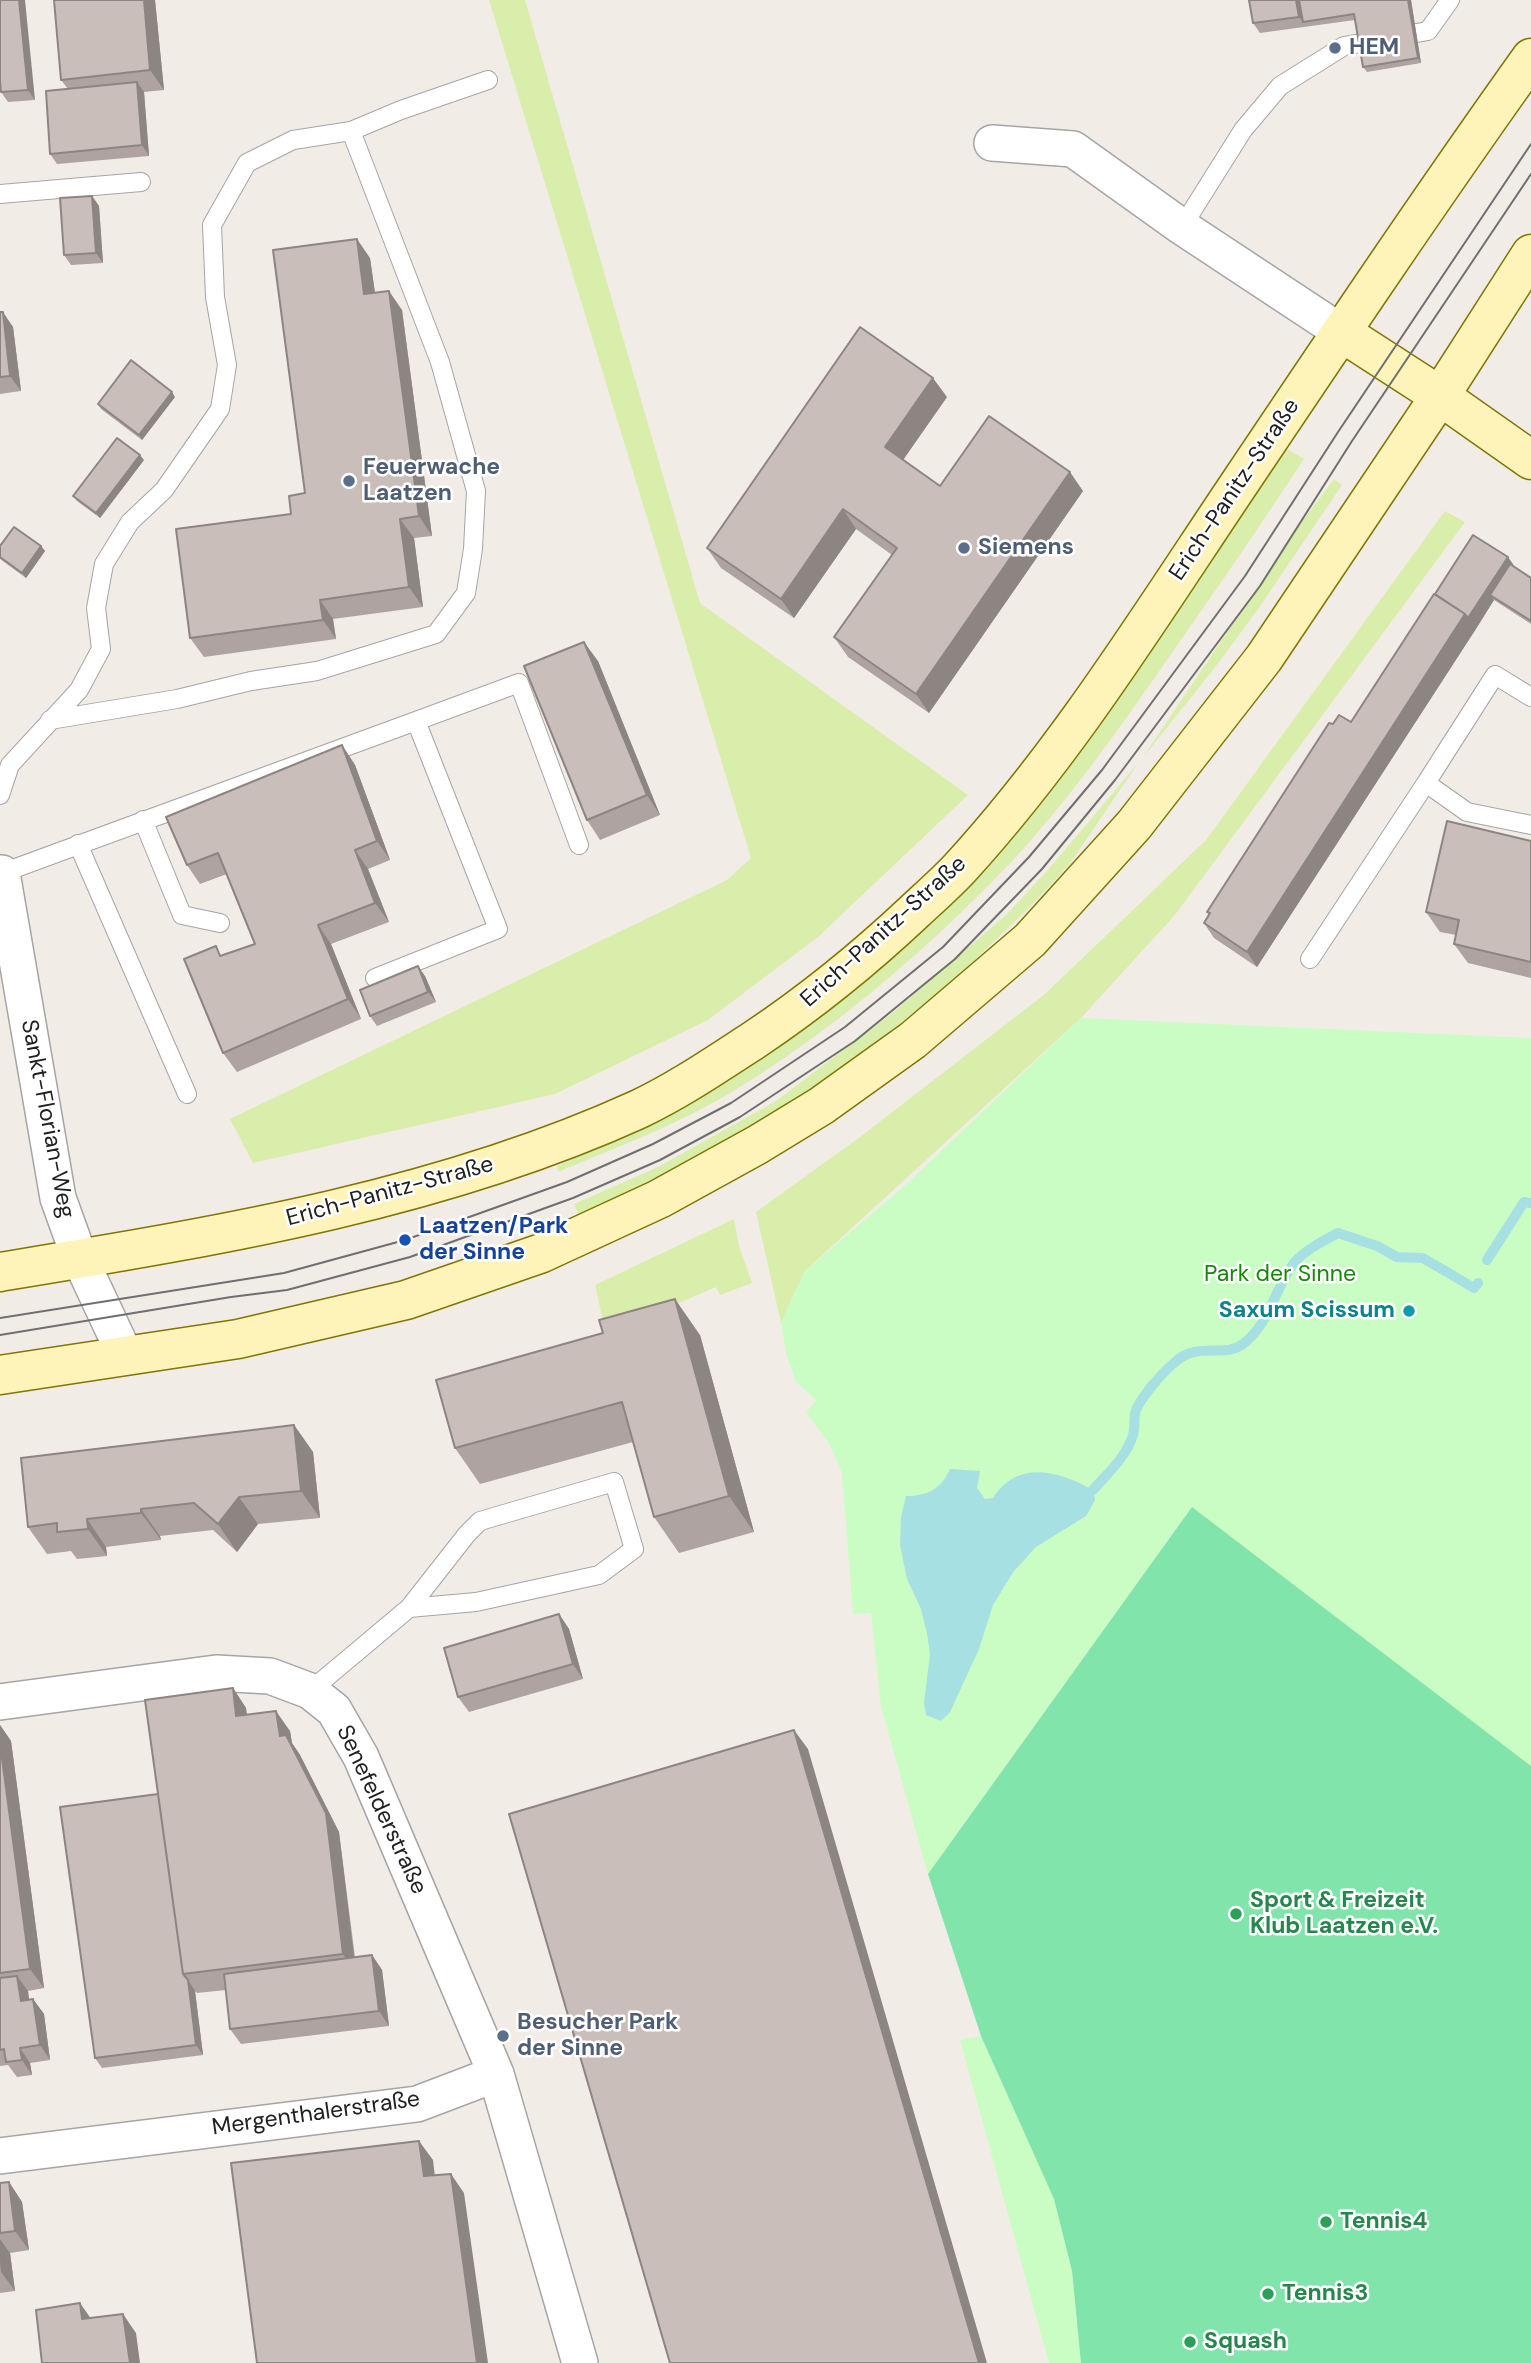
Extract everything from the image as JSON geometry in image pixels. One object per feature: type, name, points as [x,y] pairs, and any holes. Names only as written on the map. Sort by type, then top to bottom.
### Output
[{"type":"main road","name":"Erich-Panitz-Straße","points":[[0,1272],[313,1214],[423,1188],[531,1154],[643,1107],[722,1061],[799,1010],[893,931],[958,870],[1048,763],[1132,643],[1425,207],[1531,58]]},
{"type":"main road","points":[[0,1374],[238,1339],[406,1300],[542,1253],[659,1199],[757,1145],[821,1106],[913,1040],[1030,940],[1134,825],[1264,658],[1440,396],[1531,254]]},
{"type":"main road","points":[[1340,332],[1440,396],[1531,460]]},
{"type":"street","points":[[992,143],[1073,149],[1182,227],[1340,332]]},
{"type":"street","name":"Sankt-Florian-Weg","points":[[1,866],[58,1198],[80,1259],[125,1355]]},
{"type":"street","name":"Senefelderstraße","points":[[0,1702],[216,1674],[270,1676],[310,1691],[334,1710],[361,1757],[496,2074]]},
{"type":"street","points":[[496,2074],[580,2363]]},
{"type":"street","name":"Mergenthalerstraße","points":[[0,2157],[417,2104],[496,2074]]},
{"type":"lane","points":[[1182,227],[1243,130],[1280,86],[1344,46],[1428,31],[1450,0]]},
{"type":"lane","points":[[0,795],[10,765],[79,690],[101,649],[96,608],[104,564],[130,522],[164,490],[220,409],[228,365],[215,297],[212,225],[247,163],[293,140],[351,131],[401,110],[488,80]]},
{"type":"lane","points":[[50,720],[177,699],[251,681],[317,671],[436,634],[466,593],[474,549],[476,491],[440,362],[351,131]]},
{"type":"lane","points":[[0,194],[141,182]]},
{"type":"lane","points":[[1310,959],[1495,675],[1531,697]]},
{"type":"lane","points":[[1,866],[78,844],[519,683],[579,845]]},
{"type":"lane","points":[[374,978],[498,929],[416,721]]},
{"type":"lane","points":[[1426,783],[1467,812],[1531,825]]},
{"type":"lane","points":[[143,820],[182,915],[220,923]]},
{"type":"lane","points":[[78,844],[187,1094]]},
{"type":"lane","points":[[310,1691],[409,1608],[480,1521],[614,1482],[635,1549],[599,1575],[476,1602],[409,1608]]},
{"type":"green space","points":[[489,0],[525,0],[700,603],[968,795],[818,937],[708,1020],[555,1094],[253,1163],[230,1119],[727,880],[751,858]]},
{"type":"green space","points":[[1284,447],[1304,459],[1275,503],[1095,761],[1021,852],[994,880],[934,938],[871,993],[770,1068],[692,1114],[558,1172],[557,1166],[679,1107],[770,1053],[832,1008],[909,942]]},
{"type":"green space","points":[[1334,479],[1342,485],[1259,608],[1141,760],[1301,523]]},
{"type":"green space","points":[[1445,511],[1465,522],[1175,915],[1081,1018],[805,1271],[781,1323],[756,1212],[860,1137],[1045,994],[1206,840]]},
{"type":"green space","points":[[1139,762],[1069,865],[1029,908],[956,978],[901,1023],[785,1108],[689,1164],[579,1216],[574,1204],[658,1167],[776,1101],[895,1011],[1006,915]]},
{"type":"green space","name":"Park der Sinne","points":[[1081,1018],[1531,1038],[1531,1766],[1192,1507],[928,1874],[881,1707],[871,1613],[853,1614],[842,1473],[829,1443],[806,1413],[816,1400],[796,1382],[786,1353],[781,1323],[805,1271],[909,1182]]},
{"type":"green space","points":[[734,1219],[739,1246],[752,1283],[720,1295],[716,1287],[606,1334],[595,1285]]},
{"type":"green space","name":"Sport & Freizeit Klub Laatzen e.V.","points":[[1192,1507],[1531,1766],[1531,2363],[1081,2363],[1072,2271],[1054,2199],[981,2036],[928,1874]]},
{"type":"green space","points":[[981,2036],[1054,2199],[1072,2271],[1081,2363],[1049,2363],[960,2040]]},
{"type":"water","points":[[950,1469],[980,1471],[977,1488],[985,1499],[993,1498],[1014,1478],[1040,1472],[1080,1483],[1093,1490],[1095,1500],[1086,1516],[1036,1547],[1014,1571],[993,1605],[979,1649],[950,1712],[941,1721],[926,1715],[924,1703],[930,1654],[921,1609],[907,1579],[900,1545],[901,1517],[906,1496],[921,1495],[933,1490]]},
{"type":"building","points":[[0,0],[19,0],[28,90],[1,92]]},
{"type":"building","points":[[54,0],[144,0],[150,70],[61,80]]},
{"type":"building","points":[[1249,0],[1296,0],[1299,17],[1253,23]]},
{"type":"building","points":[[1299,0],[1408,0],[1418,58],[1363,67],[1354,14],[1303,22]]},
{"type":"building","points":[[137,82],[142,145],[50,154],[46,91]]},
{"type":"building","points":[[92,196],[96,253],[64,255],[60,198]]},
{"type":"building","points":[[357,239],[364,294],[389,291],[419,516],[400,519],[409,587],[320,600],[323,620],[190,638],[176,529],[291,514],[289,496],[305,493],[273,250]]},
{"type":"building","points":[[0,312],[3,312],[10,376],[0,377]]},
{"type":"building","name":"Siemens","points":[[860,327],[933,378],[885,447],[940,486],[989,416],[1070,472],[916,694],[834,637],[897,548],[843,509],[781,599],[707,548]]},
{"type":"building","points":[[131,360],[172,392],[139,435],[98,404]]},
{"type":"building","points":[[117,438],[140,455],[96,513],[73,496]]},
{"type":"building","points":[[14,527],[41,546],[22,573],[0,557],[0,546]]},
{"type":"building","points":[[1473,535],[1508,557],[1468,618],[1435,594]]},
{"type":"building","points":[[1510,564],[1531,578],[1531,621],[1490,595]]},
{"type":"building","points":[[1434,594],[1465,614],[1247,952],[1204,923],[1210,913],[1207,912],[1329,723],[1333,724],[1339,715],[1351,722]]},
{"type":"building","points":[[584,642],[647,795],[587,820],[524,666]]},
{"type":"building","points":[[342,745],[377,841],[355,850],[375,903],[318,925],[348,999],[223,1053],[184,959],[216,946],[220,956],[255,944],[218,853],[187,865],[166,817]]},
{"type":"building","points":[[1447,821],[1531,841],[1531,962],[1454,944],[1459,920],[1426,912]]},
{"type":"building","points":[[418,966],[428,992],[370,1016],[360,990]]},
{"type":"building","points":[[675,1299],[729,1496],[654,1517],[622,1402],[455,1448],[436,1380],[603,1333],[599,1320]]},
{"type":"building","points":[[294,1425],[301,1491],[239,1497],[218,1524],[194,1503],[87,1519],[88,1529],[57,1532],[57,1523],[28,1527],[21,1458]]},
{"type":"building","points":[[559,1614],[573,1664],[458,1697],[444,1648]]},
{"type":"building","points":[[233,1688],[236,1716],[276,1711],[280,1736],[286,1735],[326,1813],[343,1954],[183,1974],[145,1700]]},
{"type":"building","points":[[794,1730],[979,2363],[670,2363],[509,1814]]},
{"type":"building","points":[[0,1743],[30,1969],[0,1973]]},
{"type":"building","points":[[158,1794],[183,1974],[188,1980],[196,2045],[95,2058],[60,1807]]},
{"type":"building","points":[[372,1955],[379,2011],[230,2029],[224,1974]]},
{"type":"building","points":[[17,1976],[21,2001],[33,1999],[40,2045],[20,2048],[22,2060],[6,2062],[4,2049],[0,2050],[0,1978]]},
{"type":"building","points":[[419,2141],[424,2176],[451,2174],[477,2363],[257,2363],[231,2163]]},
{"type":"building","points":[[9,2182],[15,2231],[0,2233],[0,2183]]},
{"type":"building","points":[[80,2303],[82,2319],[123,2314],[130,2363],[42,2363],[36,2310]]},
{"type":"waterway","points":[[1487,1260],[1524,1202],[1531,1203]]},
{"type":"waterway","points":[[1093,1490],[1126,1450],[1133,1435],[1137,1407],[1163,1373],[1192,1352],[1227,1350],[1243,1344],[1266,1317],[1287,1273],[1298,1258],[1332,1236],[1338,1233],[1377,1246],[1397,1257],[1423,1258],[1474,1288],[1478,1283]]},
{"type":"tram line","points":[[0,1318],[284,1273],[405,1240],[567,1182],[653,1144],[731,1103],[845,1027],[943,947],[1029,857],[1102,770],[1245,576],[1531,144]]},
{"type":"tram line","points":[[0,1335],[287,1290],[410,1257],[573,1198],[660,1160],[740,1117],[855,1041],[955,959],[1042,869],[1115,780],[1260,586],[1352,441],[1531,174]]},
{"type":"place","name":"HEM","points":[[1335,48]]},
{"type":"place","name":"Feuerwache Laatzen","points":[[349,481]]},
{"type":"place","name":"Siemens","points":[[964,548]]},
{"type":"place","name":"Laatzen/Park der Sinne","points":[[405,1240]]},
{"type":"place","name":"Saxum Scissum","points":[[1409,1311]]},
{"type":"place","name":"Sport & Freizeit Klub Laatzen e.V.","points":[[1236,1914]]},
{"type":"place","name":"Besucher Park der Sinne","points":[[503,2036]]},
{"type":"place","name":"Tennis4","points":[[1326,2222]]},
{"type":"place","name":"Tennis3","points":[[1268,2294]]},
{"type":"place","name":"Squash","points":[[1190,2342]]}]
